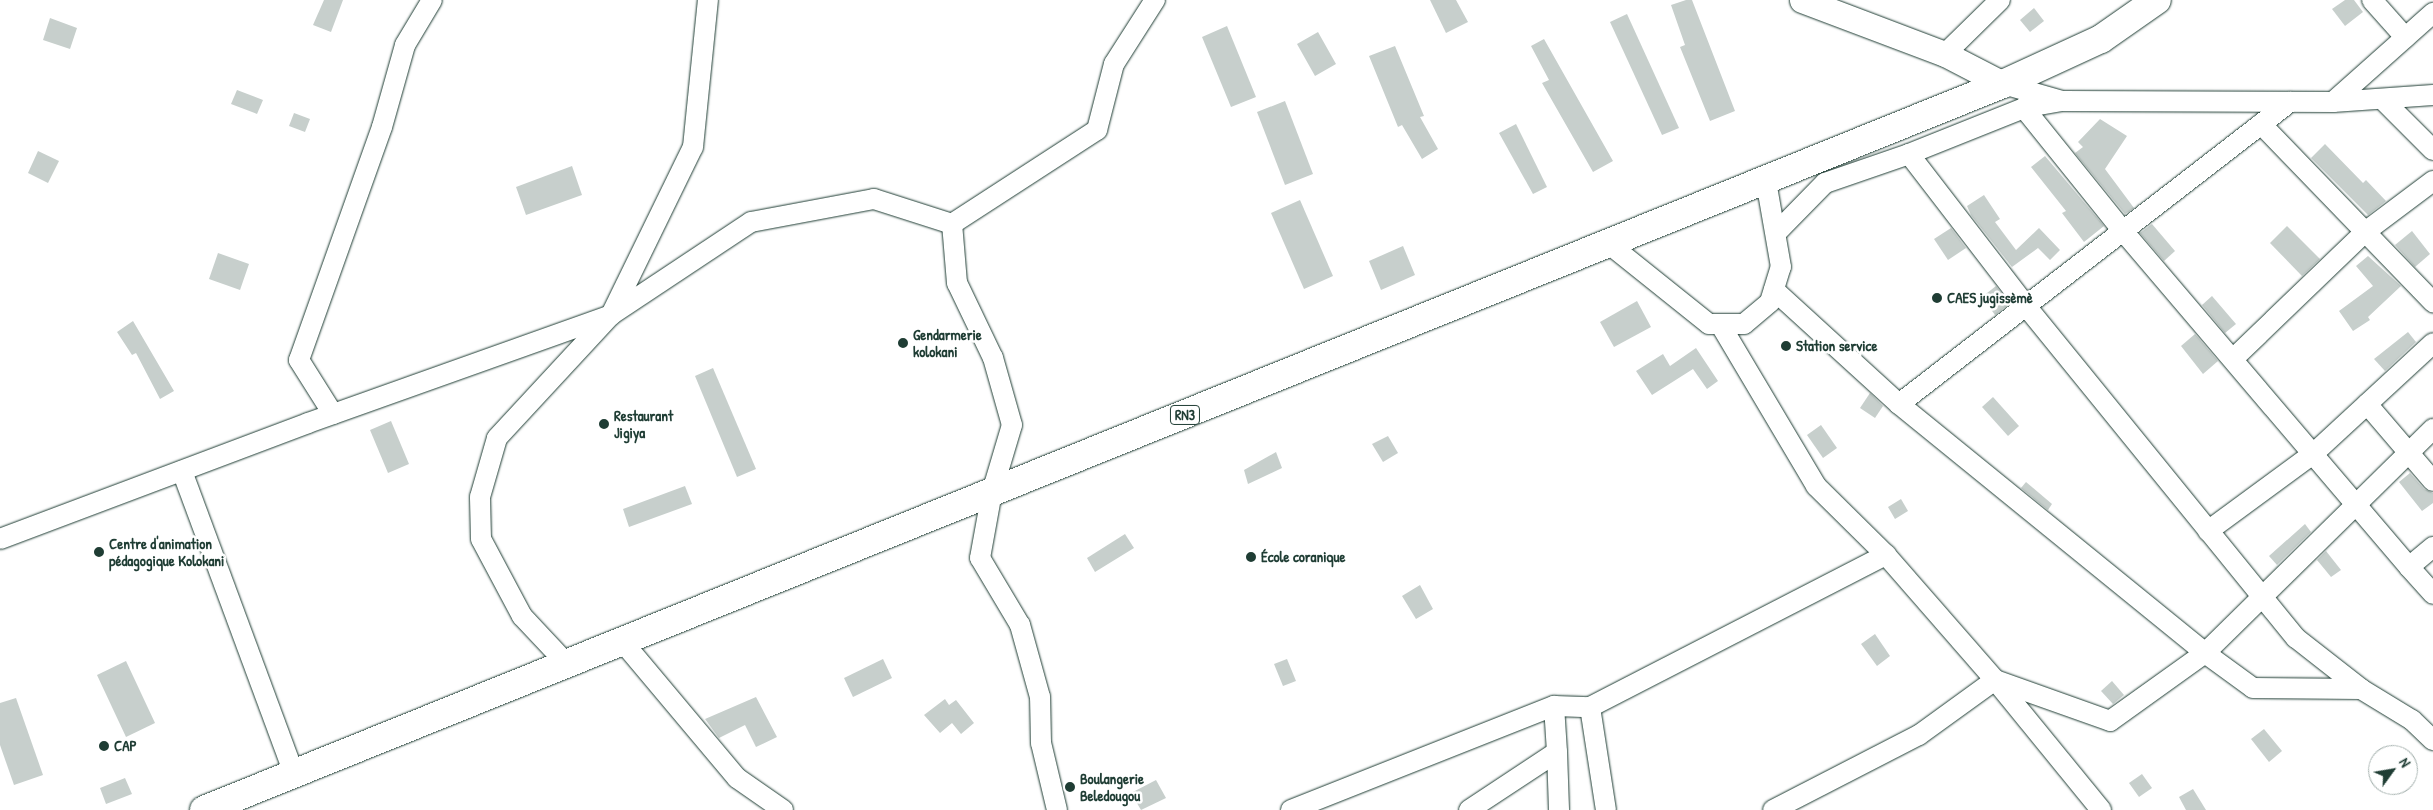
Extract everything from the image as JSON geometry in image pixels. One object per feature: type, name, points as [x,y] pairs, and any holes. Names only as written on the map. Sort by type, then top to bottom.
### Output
[{"type":"highway","name":"RN3","points":[[204,810],[2003,84],[2101,39],[2157,0]]},
{"type":"street","points":[[332,414],[299,360],[382,128],[405,45],[432,0]]},
{"type":"street","points":[[0,539],[332,414],[611,315],[693,147],[708,0]]},
{"type":"street","points":[[952,224],[1097,130],[1114,64],[1155,0]]},
{"type":"street","points":[[1802,0],[1945,54],[2003,84],[2062,101]]},
{"type":"street","points":[[1945,54],[2000,0]]},
{"type":"street","points":[[2372,0],[2405,37]]},
{"type":"street","points":[[2333,102],[2433,13]]},
{"type":"street","points":[[1776,233],[1825,182],[1909,154],[2024,108],[2062,101],[2333,102],[2433,95]]},
{"type":"street","points":[[2382,99],[2433,150]]},
{"type":"street","points":[[1899,404],[2290,102]]},
{"type":"street","points":[[2024,108],[2123,231],[2433,594]]},
{"type":"street","points":[[2261,124],[2433,302]]},
{"type":"street","points":[[1909,154],[2026,306],[2296,638],[2361,689],[2412,720],[2433,740]]},
{"type":"street","points":[[1609,244],[1709,324],[1744,324],[1770,302],[1781,268],[1766,181]]},
{"type":"street","points":[[2233,359],[2365,232],[2433,181]]},
{"type":"street","points":[[566,664],[522,616],[482,538],[480,496],[497,438],[611,315],[751,222],[874,199],[952,224]]},
{"type":"street","points":[[952,224],[957,283],[993,358],[1012,425],[992,492],[980,558],[1020,626],[1040,697],[1041,744],[1057,810]]},
{"type":"street","points":[[1774,290],[1899,404],[2205,653],[2253,688],[2361,689]]},
{"type":"street","points":[[1720,324],[1816,486],[1886,555],[1995,680],[2101,810]]},
{"type":"street","points":[[2208,531],[2314,453],[2433,343]]},
{"type":"street","points":[[2367,404],[2433,481]]},
{"type":"street","points":[[1995,680],[2110,721],[2205,653],[2433,429]]},
{"type":"street","points":[[182,470],[294,773]]},
{"type":"street","points":[[2409,566],[2433,547]]},
{"type":"street","points":[[1291,810],[1554,706],[1590,707],[1886,555]]},
{"type":"street","points":[[622,641],[737,778],[783,810]]},
{"type":"street","points":[[1773,810],[1919,735],[1995,680]]},
{"type":"street","points":[[1554,706],[1558,810]]},
{"type":"street","points":[[1590,707],[1606,810]]},
{"type":"street","points":[[1469,810],[1557,752]]},
{"type":"building","points":[[324,0],[343,0],[331,32],[313,25]]},
{"type":"building","points":[[1430,0],[1456,0],[1468,22],[1446,33]]},
{"type":"building","points":[[1692,0],[1735,111],[1710,121],[1680,47],[1685,45],[1671,5]]},
{"type":"building","points":[[2345,0],[2354,0],[2363,12],[2345,26],[2332,9]]},
{"type":"building","points":[[2034,8],[2044,21],[2030,32],[2020,20]]},
{"type":"building","points":[[1627,14],[1679,128],[1662,135],[1610,22]]},
{"type":"building","points":[[50,18],[77,28],[70,49],[43,40]]},
{"type":"building","points":[[1227,26],[1256,97],[1231,107],[1202,37]]},
{"type":"building","points":[[1318,32],[1336,64],[1315,76],[1297,44]]},
{"type":"building","points":[[1544,39],[1613,161],[1593,172],[1542,83],[1549,80],[1531,46]]},
{"type":"building","points":[[1395,46],[1424,116],[1420,117],[1438,149],[1422,159],[1402,125],[1398,127],[1369,56]]},
{"type":"building","points":[[237,90],[263,100],[257,114],[231,104]]},
{"type":"building","points":[[1285,101],[1313,174],[1285,185],[1257,112]]},
{"type":"building","points":[[294,113],[310,119],[305,132],[289,126]]},
{"type":"building","points":[[2100,119],[2127,136],[2105,169],[2134,208],[2125,214],[2075,153],[2083,147],[2078,142]]},
{"type":"building","points":[[1516,124],[1547,187],[1533,194],[1499,133]]},
{"type":"building","points":[[2325,144],[2363,183],[2366,180],[2386,201],[2368,215],[2311,158]]},
{"type":"building","points":[[38,151],[59,161],[48,183],[28,173]]},
{"type":"building","points":[[2045,156],[2104,226],[2084,242],[2062,213],[2066,211],[2031,167]]},
{"type":"building","points":[[572,166],[582,195],[526,215],[516,187]]},
{"type":"building","points":[[1984,195],[2000,219],[1995,222],[2016,250],[2039,228],[2060,250],[2050,260],[2038,248],[2012,267],[1971,215],[1967,206]]},
{"type":"building","points":[[1300,200],[1333,276],[1304,289],[1271,213]]},
{"type":"building","points":[[2152,224],[2175,251],[2164,261],[2140,233]]},
{"type":"building","points":[[2287,226],[2320,259],[2302,276],[2270,243]]},
{"type":"building","points":[[1951,228],[1966,248],[1948,260],[1934,239]]},
{"type":"building","points":[[2412,231],[2430,254],[2415,267],[2395,245]]},
{"type":"building","points":[[1403,246],[1415,275],[1381,290],[1369,261]]},
{"type":"building","points":[[218,253],[249,264],[240,290],[209,279]]},
{"type":"building","points":[[2368,256],[2401,286],[2368,317],[2370,320],[2353,331],[2339,311],[2373,286],[2356,266]]},
{"type":"building","points":[[1996,286],[2009,304],[1995,315],[1982,297]]},
{"type":"building","points":[[2212,296],[2236,324],[2225,333],[2202,305]]},
{"type":"building","points":[[1637,301],[1651,327],[1614,347],[1600,322]]},
{"type":"building","points":[[133,321],[174,391],[160,399],[136,353],[132,355],[117,332]]},
{"type":"building","points":[[2408,332],[2416,342],[2385,371],[2374,359]]},
{"type":"building","points":[[2195,334],[2218,361],[2203,374],[2181,346]]},
{"type":"building","points":[[1696,348],[1718,381],[1707,389],[1693,369],[1652,395],[1636,371],[1663,354],[1670,366]]},
{"type":"building","points":[[713,368],[756,469],[737,477],[695,376]]},
{"type":"building","points":[[1870,393],[1883,406],[1875,418],[1860,408]]},
{"type":"building","points":[[1993,397],[2019,426],[2008,436],[1982,407]]},
{"type":"building","points":[[391,421],[409,464],[388,473],[370,430]]},
{"type":"building","points":[[1821,425],[1837,448],[1823,458],[1807,435]]},
{"type":"building","points":[[1388,436],[1398,453],[1383,462],[1372,444]]},
{"type":"building","points":[[1276,452],[1282,468],[1248,484],[1244,470]]},
{"type":"building","points":[[2410,473],[2424,489],[2433,493],[2433,503],[2422,511],[2399,482]]},
{"type":"building","points":[[2026,482],[2052,504],[2048,510],[2021,488]]},
{"type":"building","points":[[685,486],[692,504],[629,527],[623,509]]},
{"type":"building","points":[[1901,499],[1908,511],[1895,519],[1888,507]]},
{"type":"building","points":[[2305,524],[2311,532],[2277,565],[2269,556]]},
{"type":"building","points":[[1125,534],[1134,548],[1095,572],[1087,558]]},
{"type":"building","points":[[2326,551],[2341,570],[2331,577],[2317,560]]},
{"type":"building","points":[[1420,585],[1433,609],[1416,619],[1402,596]]},
{"type":"building","points":[[1875,634],[1890,656],[1877,666],[1861,644]]},
{"type":"building","points":[[883,659],[892,678],[853,697],[844,678]]},
{"type":"building","points":[[1287,659],[1296,681],[1283,686],[1274,664]]},
{"type":"building","points":[[126,661],[155,723],[126,737],[97,675]]},
{"type":"building","points":[[2112,681],[2124,695],[2113,704],[2101,691]]},
{"type":"building","points":[[756,697],[777,737],[756,747],[745,725],[719,738],[705,719]]},
{"type":"building","points":[[16,698],[43,775],[14,785],[0,745],[0,703]]},
{"type":"building","points":[[945,699],[949,705],[956,700],[974,723],[961,734],[952,723],[940,733],[924,715]]},
{"type":"building","points":[[2264,729],[2282,751],[2269,762],[2251,739]]},
{"type":"building","points":[[2142,774],[2152,788],[2139,797],[2129,783]]},
{"type":"building","points":[[125,778],[132,794],[106,804],[100,788]]},
{"type":"building","points":[[1156,780],[1166,798],[1141,810],[1131,793]]},
{"type":"building","points":[[2193,789],[2206,810],[2186,810],[2179,797]]},
{"type":"place","name":"CAES jugissèmè","points":[[1937,298]]},
{"type":"place","name":"Gendarmerie kolokani","points":[[903,343]]},
{"type":"place","name":"Station service","points":[[1786,346]]},
{"type":"place","name":"Restaurant Jigiya","points":[[604,424]]},
{"type":"place","name":"Centre d'animation pédagogique Kolokani","points":[[99,552]]},
{"type":"place","name":"École coranique","points":[[1251,557]]},
{"type":"place","name":"CAP","points":[[104,746]]},
{"type":"place","name":"Boulangerie Beledougou","points":[[1070,787]]}]
